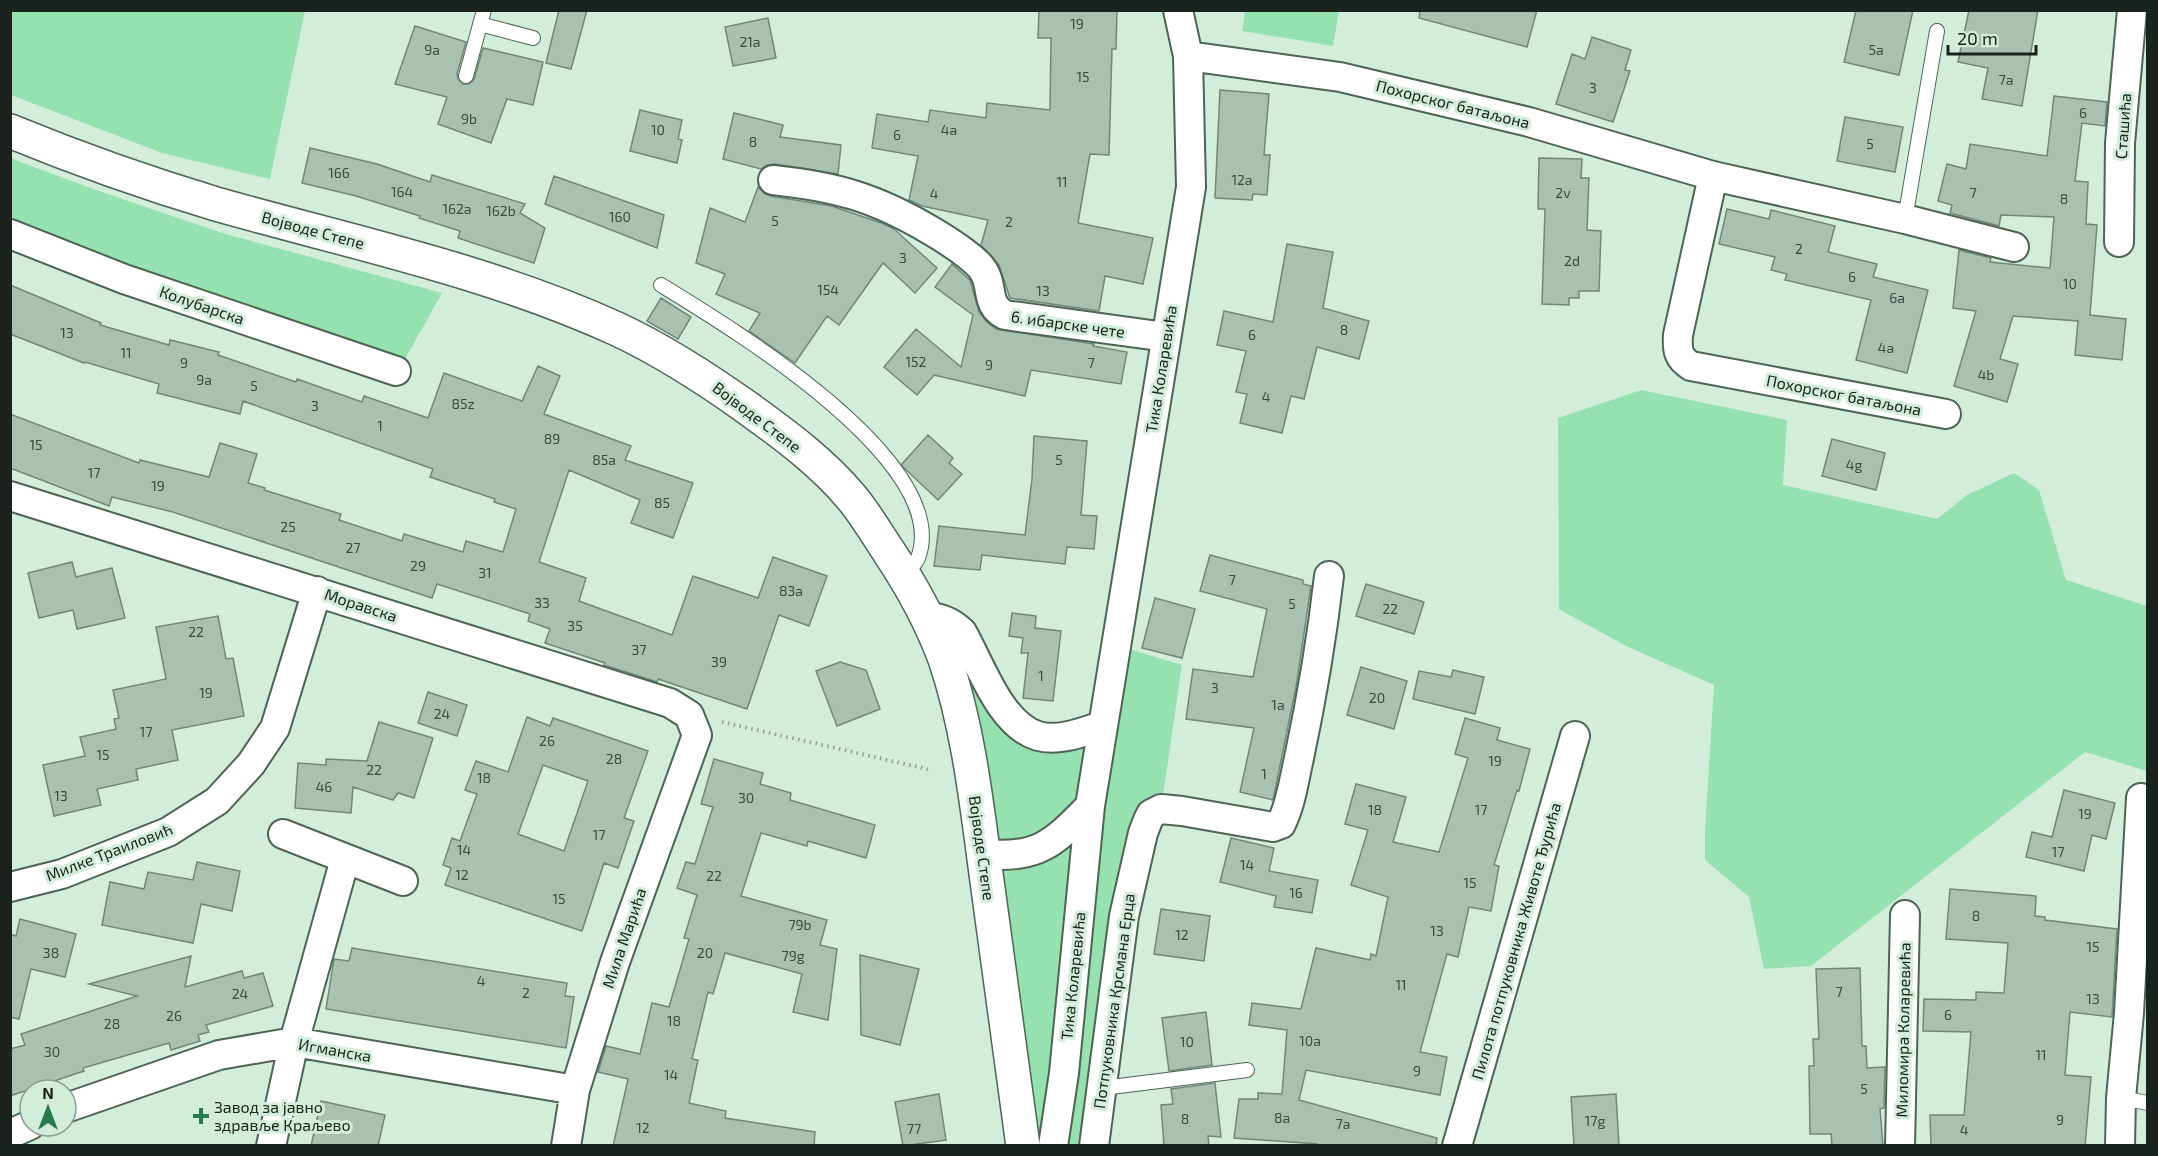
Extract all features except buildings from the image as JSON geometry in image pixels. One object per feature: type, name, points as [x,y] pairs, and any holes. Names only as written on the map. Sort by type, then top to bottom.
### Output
[{"type":"street","name":"Тика Коларевића","points":[[1053,1146],[1064,1073],[1090,806],[1191,187],[1188,56],[1178,10]]},
{"type":"street","name":"Сташића","points":[[2119,242],[2120,143],[2132,10]]},
{"type":"street","name":"Похорског батаљона","points":[[1188,56],[1340,77],[1529,122],[1713,176],[1905,219],[2014,247]]},
{"type":"street","name":"Војводе Степе","points":[[10,131],[135,178],[220,205],[469,274],[619,330],[706,379],[769,423],[821,466],[854,500],[904,576],[927,617],[943,654],[959,705],[984,854],[1023,1146]]},
{"type":"street","name":"Похорског батаљона","points":[[1713,176],[1678,335],[1678,352],[1684,362],[1691,366],[1946,414]]},
{"type":"street","name":"6. ибарске чете","points":[[773,180],[809,184],[847,192],[877,202],[913,220],[978,264],[989,280],[991,302],[995,310],[1005,315],[1166,337]]},
{"type":"street","name":"Колубарска","points":[[10,234],[124,279],[396,371]]},
{"type":"street","name":"Моравска","points":[[10,495],[670,703],[693,725]]},
{"type":"street","name":"Потпуковника Крсмана Ерца","points":[[1094,1146],[1124,916],[1148,820],[1151,814],[1161,809],[1273,827],[1281,824],[1287,812],[1301,746],[1320,645],[1329,576]]},
{"type":"street","name":"Милке Траиловић","points":[[10,887],[62,874],[168,832],[217,801],[251,764],[275,728],[317,591]]},
{"type":"street","points":[[927,617],[941,618],[962,632],[997,698],[1015,722],[1028,731],[1039,736],[1067,736],[1102,726]]},
{"type":"street","name":"Мила Марића","points":[[566,1146],[575,1090],[693,725]]},
{"type":"street","name":"Пилота потпуковника Животе Ђурића","points":[[1457,1146],[1575,736]]},
{"type":"street","points":[[2120,1146],[2134,1101],[2138,1015],[2141,798]]},
{"type":"street","points":[[984,854],[1019,855],[1038,850],[1071,825],[1090,806]]},
{"type":"street","points":[[283,834],[403,881]]},
{"type":"street","points":[[271,1146],[294,1042],[345,859]]},
{"type":"street","name":"Миломира Коларевића","points":[[1900,1146],[1905,915]]},
{"type":"street","name":"Игманска","points":[[78,1104],[219,1054],[294,1042],[575,1090]]},
{"type":"lane","points":[[466,76],[482,17],[533,38]]},
{"type":"lane","points":[[1905,219],[1937,31]]},
{"type":"lane","points":[[661,285],[731,327],[773,357],[839,410],[877,447],[906,484],[918,513],[921,534],[918,558],[904,576]]},
{"type":"lane","points":[[1103,1089],[1247,1070]]},
{"type":"path","points":[[693,725],[931,770]]},
{"type":"green space","points":[[10,11],[305,11],[270,179],[162,153],[11,95]]},
{"type":"green space","points":[[1245,11],[1339,11],[1333,46],[1242,31]]},
{"type":"green space","points":[[10,158],[222,233],[442,293],[400,368],[11,234]]},
{"type":"green space","points":[[1641,390],[1787,420],[1783,485],[1937,519],[1967,495],[2014,473],[2039,490],[2066,580],[2147,606],[2147,771],[2085,752],[1811,966],[1764,969],[1749,897],[1705,860],[1714,685],[1626,646],[1559,609],[1558,418]]},
{"type":"green space","points":[[941,618],[1015,722],[1102,726],[1116,645],[1182,665],[1161,809],[1151,814],[1094,1145],[1023,1145]]},
{"type":"place","name":"Завод за јавно здравље Краљево","points":[[201,1116]]}]
